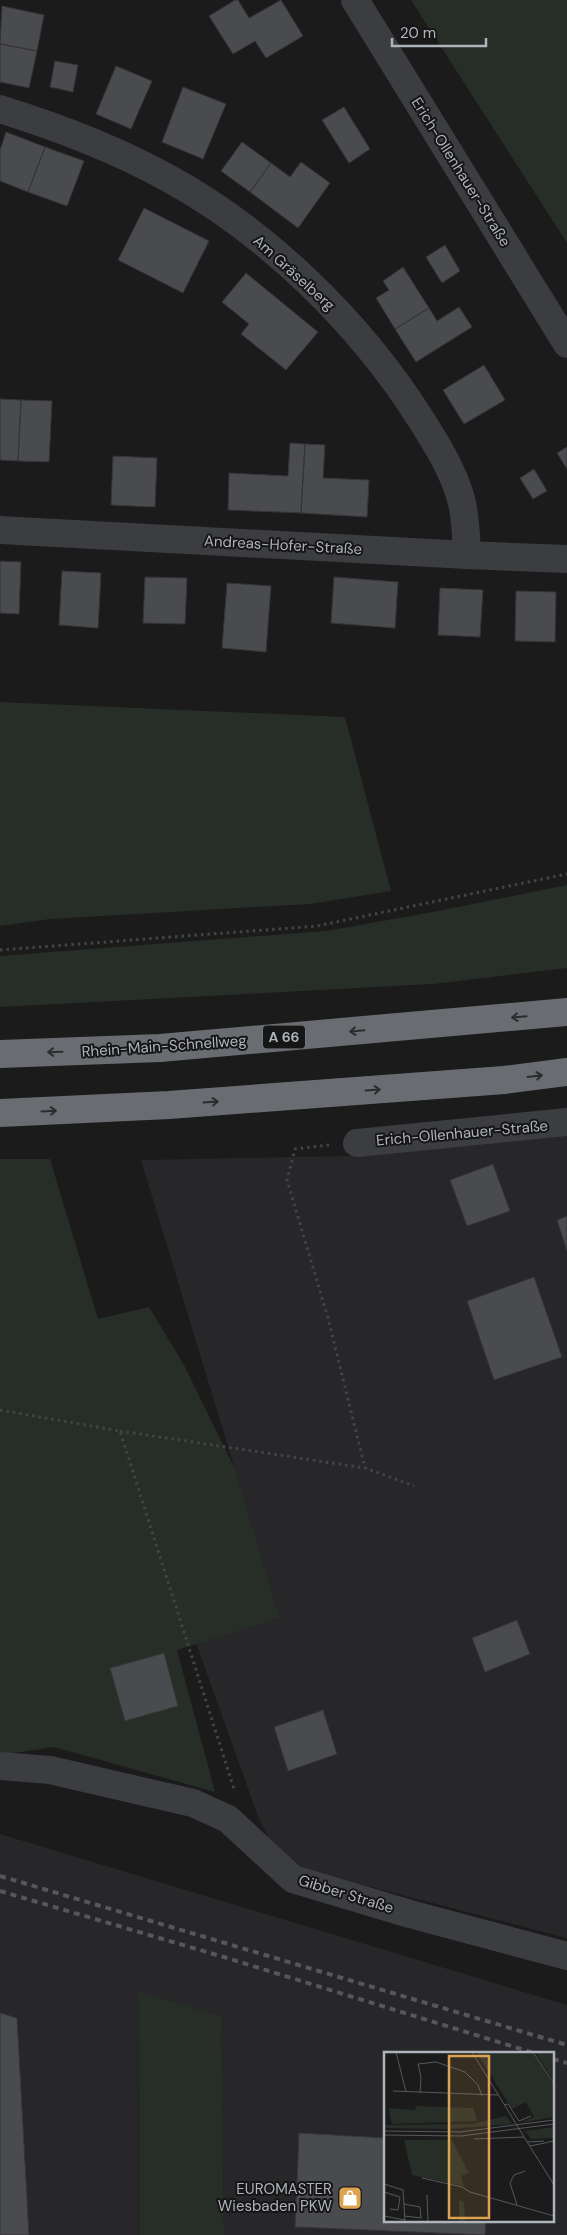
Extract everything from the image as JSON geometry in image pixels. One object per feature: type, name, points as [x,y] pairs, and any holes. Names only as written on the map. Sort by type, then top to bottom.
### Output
[{"type":"highway","name":"Rhein-Main-Schnellweg","points":[[0,1054],[160,1048],[567,1012]]},
{"type":"highway","points":[[0,1113],[169,1105],[504,1080],[567,1072]]},
{"type":"street","name":"Erich-Ollenhauer-Straße","points":[[355,0],[567,344]]},
{"type":"street","name":"Am Gräselberg","points":[[0,108],[41,121],[112,149],[169,178],[223,213],[275,253],[336,309],[403,391],[438,445],[461,498],[466,524],[467,555]]},
{"type":"street","name":"Andreas-Hofer-Straße","points":[[0,530],[467,555],[567,558]]},
{"type":"street","name":"Erich-Ollenhauer-Straße","points":[[357,1143],[567,1122]]},
{"type":"street","name":"Gibber Straße","points":[[0,1766],[50,1770],[193,1803],[228,1819],[293,1879],[410,1914],[567,1956]]},
{"type":"path","points":[[0,950],[316,926],[567,874]]},
{"type":"path","points":[[357,1143],[295,1149],[287,1180],[328,1318],[365,1468]]},
{"type":"path","points":[[0,1410],[120,1431],[365,1468],[414,1486]]},
{"type":"path","points":[[120,1431],[234,1787],[239,1830]]},
{"type":"shaded area","points":[[411,0],[567,0],[567,243]]},
{"type":"shaded area","points":[[0,702],[345,717],[391,891],[310,904],[50,919],[0,926]]},
{"type":"shaded area","points":[[567,885],[567,968],[433,984],[0,1007],[0,956],[326,931]]},
{"type":"shaded area","points":[[567,1133],[567,1938],[302,1869],[270,1840],[259,1819],[196,1643],[280,1618],[141,1160],[348,1156]]},
{"type":"shaded area","points":[[0,1159],[50,1159],[98,1319],[149,1307],[184,1365],[235,1469],[280,1618],[177,1650],[215,1792],[54,1747],[0,1755]]},
{"type":"shaded area","points":[[0,1834],[567,2005],[567,2235],[224,2235],[221,2016],[139,1993],[140,2235],[0,2235]]},
{"type":"shaded area","points":[[139,1992],[221,2016],[224,2235],[140,2235]]},
{"type":"building","points":[[238,0],[249,18],[281,0],[303,36],[266,58],[255,41],[233,54],[209,16]]},
{"type":"building","points":[[2,6],[44,15],[37,51],[0,44]]},
{"type":"building","points":[[0,44],[37,51],[29,88],[0,82]]},
{"type":"building","points":[[55,61],[78,65],[73,92],[50,87]]},
{"type":"building","points":[[116,66],[152,81],[131,129],[96,114]]},
{"type":"building","points":[[183,87],[226,104],[203,159],[162,142]]},
{"type":"building","points":[[344,107],[370,149],[349,163],[322,120]]},
{"type":"building","points":[[6,132],[45,147],[28,192],[0,181],[0,150]]},
{"type":"building","points":[[242,142],[271,163],[250,192],[221,171]]},
{"type":"building","points":[[45,147],[84,161],[67,206],[28,192]]},
{"type":"building","points":[[301,162],[330,183],[298,228],[250,192],[271,163],[290,177]]},
{"type":"building","points":[[144,208],[209,241],[183,293],[118,260]]},
{"type":"building","points":[[445,245],[460,271],[442,283],[426,257]]},
{"type":"building","points":[[403,267],[429,308],[395,329],[376,298],[389,290],[383,281]]},
{"type":"building","points":[[246,273],[318,332],[286,370],[241,334],[249,324],[222,302]]},
{"type":"building","points":[[459,307],[472,327],[416,362],[395,329],[429,308],[437,321]]},
{"type":"building","points":[[484,365],[505,400],[464,424],[443,390]]},
{"type":"building","points":[[0,399],[21,400],[18,461],[0,460]]},
{"type":"building","points":[[21,400],[52,401],[49,462],[18,461]]},
{"type":"building","points":[[290,443],[305,444],[301,513],[228,510],[229,473],[288,476]]},
{"type":"building","points":[[305,444],[325,445],[323,478],[369,480],[367,517],[301,513]]},
{"type":"building","points":[[567,447],[567,469],[557,453]]},
{"type":"building","points":[[113,456],[157,458],[155,507],[111,505]]},
{"type":"building","points":[[534,469],[547,491],[533,499],[520,478]]},
{"type":"building","points":[[0,561],[21,562],[19,614],[0,613]]},
{"type":"building","points":[[62,571],[101,573],[98,628],[59,625]]},
{"type":"building","points":[[145,577],[187,578],[185,624],[143,623]]},
{"type":"building","points":[[334,577],[398,582],[395,628],[331,623]]},
{"type":"building","points":[[227,583],[271,586],[266,652],[222,648]]},
{"type":"building","points":[[440,588],[483,590],[480,637],[438,635]]},
{"type":"building","points":[[516,591],[556,592],[555,642],[515,641]]},
{"type":"building","points":[[493,1164],[510,1211],[467,1226],[450,1180]]},
{"type":"building","points":[[567,1216],[567,1251],[557,1220]]},
{"type":"building","points":[[534,1277],[562,1357],[494,1380],[467,1301]]},
{"type":"building","points":[[517,1620],[530,1654],[485,1672],[472,1638]]},
{"type":"building","points":[[164,1653],[178,1706],[125,1721],[110,1668]]},
{"type":"building","points":[[323,1710],[337,1754],[288,1771],[274,1727]]},
{"type":"building","points":[[0,2013],[17,2018],[29,2235],[0,2235]]},
{"type":"building","points":[[299,2133],[384,2138],[384,2222],[486,2222],[485,2235],[295,2227]]},
{"type":"railway","points":[[0,1876],[567,2045]]},
{"type":"railway","points":[[0,1891],[227,1958],[531,2052]]},
{"type":"railway","points":[[554,2059],[567,2063]]},
{"type":"place","name":"EUROMASTER Wiesbaden PKW","points":[[350,2198]]}]
